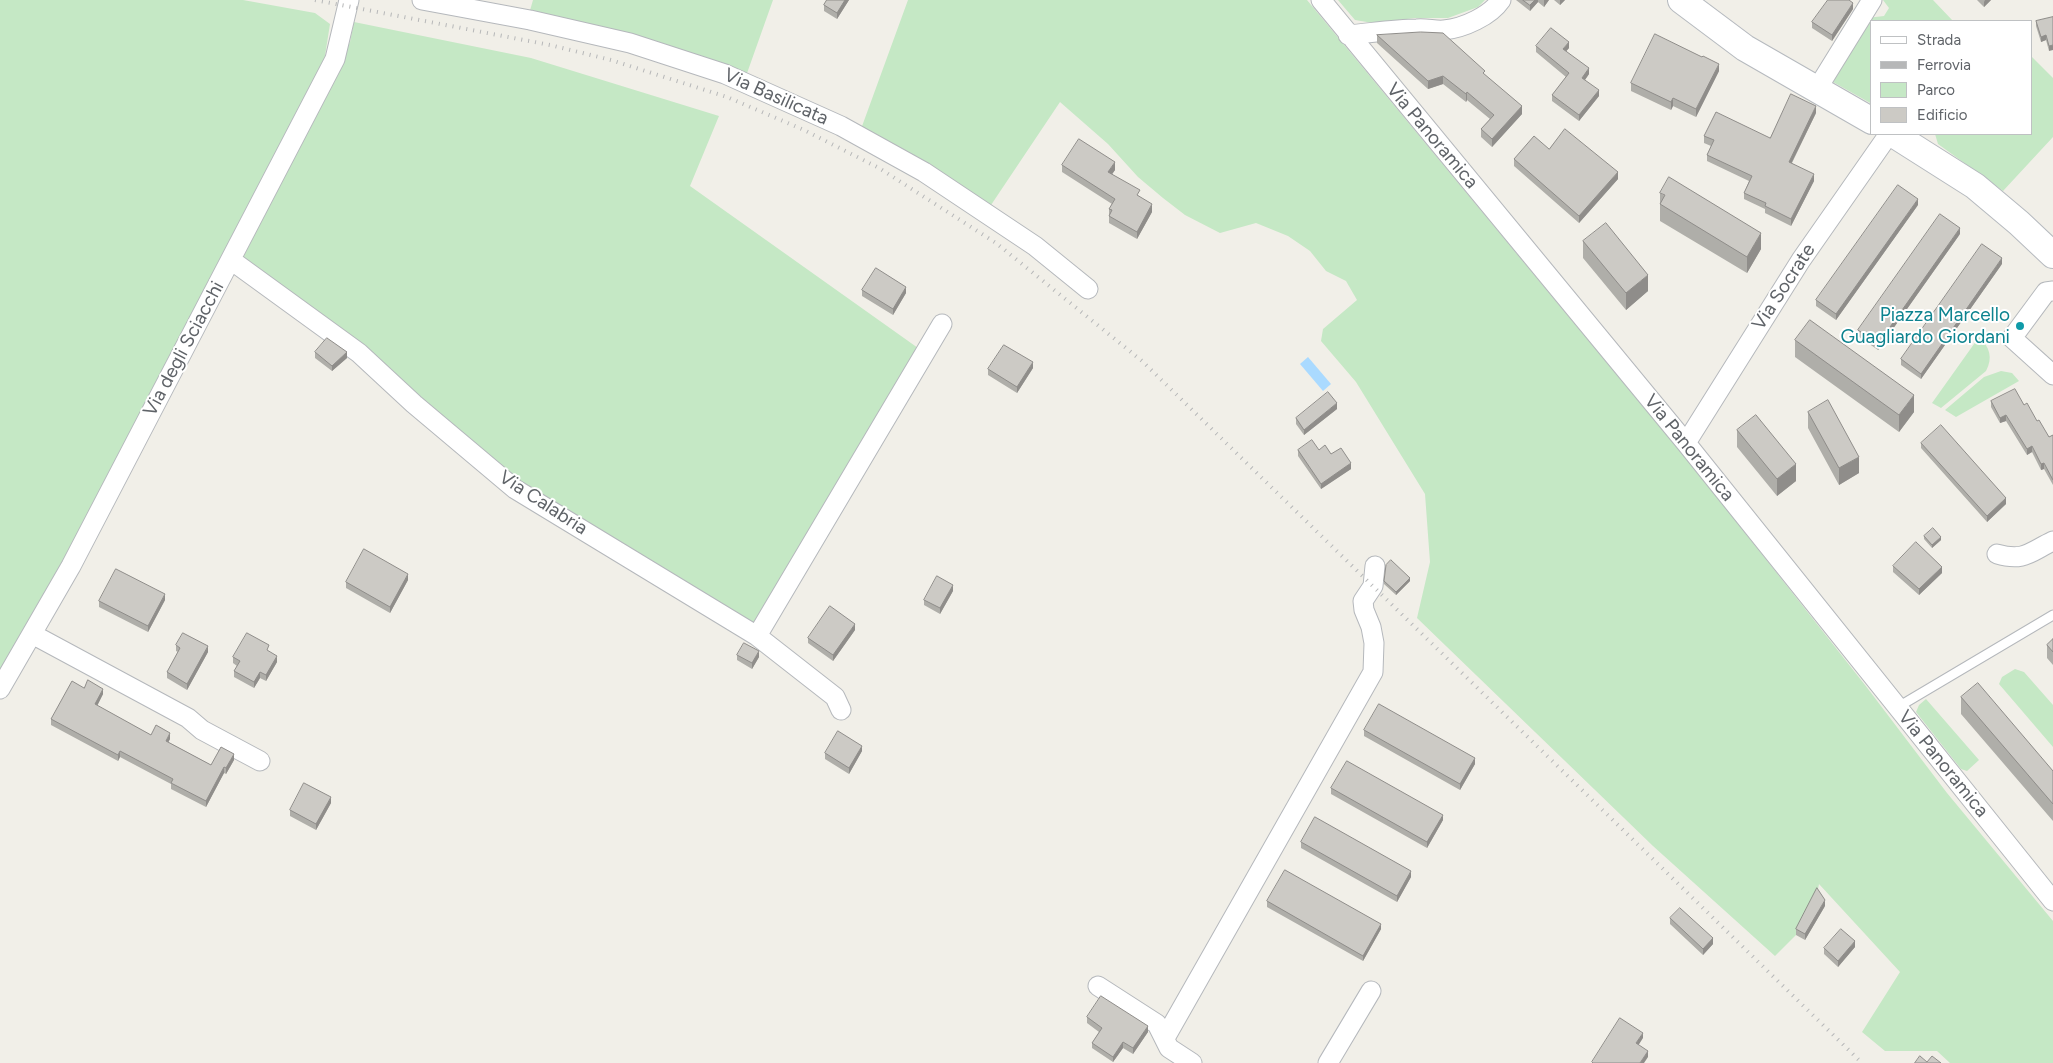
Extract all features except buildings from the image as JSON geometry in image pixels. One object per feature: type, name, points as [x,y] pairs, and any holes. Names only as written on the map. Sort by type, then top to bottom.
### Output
[{"type":"main road","points":[[1681,0],[1744,48],[1870,120]]},
{"type":"main road","points":[[1893,135],[1975,186],[2053,255]]},
{"type":"street","name":"Via degli Sciacchi","points":[[0,689],[71,566],[335,59],[349,0]]},
{"type":"street","name":"Via Basilicata","points":[[422,0],[530,20],[630,43],[725,74],[841,126],[924,172],[1034,246],[1088,289]]},
{"type":"street","name":"Via Panoramica","points":[[1321,0],[1686,443],[2053,900]]},
{"type":"street","points":[[1348,34],[1418,28],[1444,30],[1464,25],[1483,16],[1502,0]]},
{"type":"street","points":[[1817,89],[1872,0]]},
{"type":"street","name":"Via Socrate","points":[[1686,443],[1801,260],[1890,135]]},
{"type":"street","name":"Via Calabria","points":[[231,260],[359,353],[414,404],[515,489],[757,636],[835,697],[841,710]]},
{"type":"street","points":[[2053,291],[2046,292],[2012,338],[2053,375]]},
{"type":"street","points":[[757,636],[942,324]]},
{"type":"street","points":[[1997,554],[2012,558],[2021,557],[2053,541]]},
{"type":"street","points":[[1164,1038],[1372,672],[1374,642],[1363,601],[1373,586],[1375,566]]},
{"type":"street","points":[[32,634],[188,718],[202,730],[260,762]]},
{"type":"street","points":[[1098,986],[1157,1024],[1169,1048],[1192,1063]]},
{"type":"street","points":[[1328,1063],[1371,991]]},
{"type":"lane","points":[[1898,708],[2053,615]]},
{"type":"green space","points":[[0,0],[243,0],[315,13],[330,24],[324,62],[50,592],[0,672]]},
{"type":"green space","points":[[533,0],[773,0],[746,76],[529,14]]},
{"type":"green space","points":[[908,0],[1307,0],[1698,473],[1865,685],[1947,793],[2053,921],[2053,1063],[1950,1063],[1937,1051],[1885,1051],[1862,1032],[1900,972],[1819,884],[1817,894],[1802,929],[1775,956],[1653,846],[1417,618],[1430,562],[1425,494],[1356,382],[1321,341],[1323,329],[1357,300],[1346,281],[1326,271],[1310,251],[1288,236],[1256,223],[1220,233],[1185,215],[1138,177],[1108,144],[1060,102],[989,208],[861,129]]},
{"type":"green space","points":[[1338,0],[1485,0],[1478,7],[1448,18],[1415,18],[1373,23],[1355,20]]},
{"type":"green space","points":[[1883,0],[1933,0],[1952,20],[1870,20],[1870,103],[1833,82],[1832,78],[1867,18],[1884,16],[1889,8]]},
{"type":"green space","points":[[354,22],[531,58],[719,116],[690,186],[918,348],[754,624],[523,489],[240,258],[350,42]]},
{"type":"green space","points":[[2033,58],[2053,78],[2053,137],[2003,191],[1938,144],[1935,135],[2033,135]]},
{"type":"green space","points":[[1979,337],[1986,345],[1990,357],[1986,371],[1941,408],[1932,403]]},
{"type":"green space","points":[[2001,371],[2012,373],[2019,381],[1956,417],[1945,410],[1984,377]]},
{"type":"green space","points":[[2015,669],[2024,672],[2053,705],[2053,747],[1999,684],[2002,677]]},
{"type":"green space","points":[[1926,699],[1979,760],[1967,771],[1961,769],[1916,712],[1919,705]]},
{"type":"water","points":[[1308,357],[1331,384],[1323,391],[1300,364]]},
{"type":"railway","points":[[315,0],[550,45],[611,60],[727,97],[804,130],[879,168],[996,243],[1142,361],[1862,1063]]},
{"type":"place","name":"Piazza Marcello Guagliardo Giordani","points":[[2020,326]]}]
